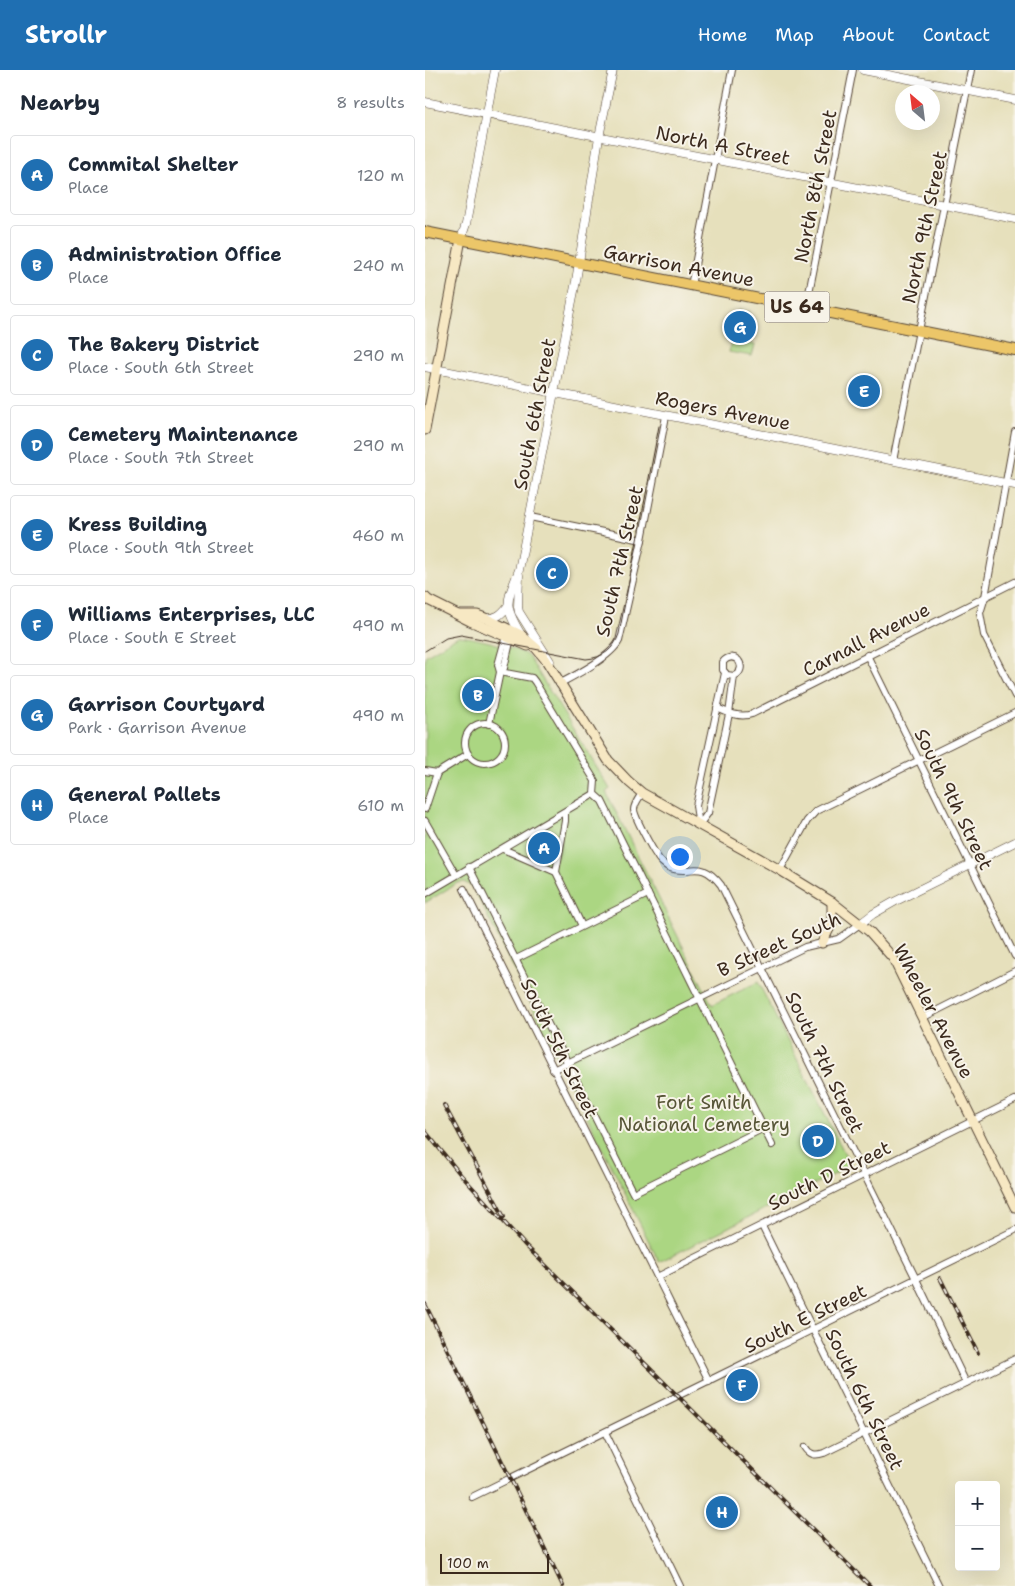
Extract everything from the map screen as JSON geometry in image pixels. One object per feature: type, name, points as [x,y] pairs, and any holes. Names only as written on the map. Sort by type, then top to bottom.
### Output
[{"type":"main road","name":"Garrison Avenue","points":[[425,232],[1015,350]]},
{"type":"main road","points":[[425,430],[461,239]]},
{"type":"main road","points":[[425,597],[469,621],[508,634],[521,635],[536,648],[550,668]]},
{"type":"main road","points":[[460,615],[477,615],[485,618],[527,645],[550,668]]},
{"type":"main road","name":"South 6th Street","points":[[550,668],[613,766],[642,793]]},
{"type":"main road","points":[[642,793],[699,825]]},
{"type":"main road","name":"Wheeler Avenue","points":[[699,825],[780,870],[832,902],[870,932],[893,958],[1015,1207]]},
{"type":"main road","points":[[822,944],[832,923],[832,902]]},
{"type":"street","points":[[461,239],[466,224],[495,70]]},
{"type":"street","name":"South 6th Street","points":[[508,634],[505,623],[508,606],[511,590],[519,570],[530,517],[579,263],[599,137],[613,70]]},
{"type":"street","points":[[691,286],[732,70]]},
{"type":"street","name":"North 8th Street","points":[[806,308],[853,70]]},
{"type":"street","points":[[863,70],[1015,100]]},
{"type":"street","name":"North 9th Street","points":[[918,331],[971,70]]},
{"type":"street","name":"North A Street","points":[[425,102],[1015,219]]},
{"type":"street","points":[[893,461],[918,331]]},
{"type":"street","name":"Rogers Avenue","points":[[425,367],[1015,485]]},
{"type":"street","name":"South 7th Street","points":[[559,684],[608,654],[616,647],[622,633],[666,416]]},
{"type":"street","points":[[1015,432],[985,597],[980,613],[983,635],[1015,696]]},
{"type":"street","points":[[530,517],[642,540]]},
{"type":"street","name":"South 6th Street","points":[[519,570],[519,612],[550,660],[550,668]]},
{"type":"street","name":"Carnall Avenue","points":[[717,708],[729,714],[747,716],[759,711],[1015,582]]},
{"type":"street","points":[[485,618],[497,617],[503,614],[508,606]]},
{"type":"street","points":[[508,606],[511,619],[527,645]]},
{"type":"street","points":[[489,724],[500,672],[497,665],[508,634]]},
{"type":"street","name":"South 9th Street","points":[[867,656],[1015,956]]},
{"type":"street","points":[[731,657],[740,662],[741,669],[734,676],[729,714],[707,813],[699,825],[696,806],[725,673],[722,665],[725,660],[731,657]]},
{"type":"street","points":[[500,672],[532,678],[595,781],[594,794]]},
{"type":"street","points":[[725,673],[734,676]]},
{"type":"street","points":[[780,870],[807,822],[816,811],[1015,713]]},
{"type":"street","points":[[489,724],[495,726],[502,733],[505,745],[502,754],[497,759],[486,763],[475,761],[468,754],[465,742],[468,732],[477,725],[489,724]]},
{"type":"street","points":[[425,809],[437,773],[468,754]]},
{"type":"street","points":[[425,771],[437,773]]},
{"type":"street","name":"South 7th Street","points":[[642,793],[635,804],[635,813],[657,857],[675,869],[695,868],[702,870],[715,878],[721,885],[917,1279],[966,1383]]},
{"type":"street","points":[[425,894],[594,794]]},
{"type":"street","points":[[594,794],[602,801],[772,1145]]},
{"type":"street","points":[[565,812],[556,872],[582,926]]},
{"type":"street","points":[[425,821],[456,875]]},
{"type":"street","name":"B Street South","points":[[553,1070],[805,947],[839,939],[873,914],[894,902],[1015,842]]},
{"type":"street","points":[[503,849],[556,872]]},
{"type":"street","points":[[469,867],[633,1193],[764,1128]]},
{"type":"street","name":"South 5th Street","points":[[464,889],[709,1381]]},
{"type":"street","points":[[516,959],[647,894]]},
{"type":"street","points":[[922,1018],[1015,971]]},
{"type":"street","name":"South D Street","points":[[657,1277],[1015,1100]]},
{"type":"street","name":"South 6th Street","points":[[762,1226],[939,1586]]},
{"type":"street","name":"South E Street","points":[[472,1497],[1015,1230]]},
{"type":"street","points":[[805,1447],[812,1454],[819,1455],[1015,1359]]},
{"type":"street","points":[[605,1432],[680,1586]]},
{"type":"green space","points":[[738,310],[749,312],[743,342],[755,345],[752,356],[729,352]]},
{"type":"green space","name":"Fort Smith National Cemetery","points":[[458,636],[503,646],[520,652],[529,658],[610,789],[606,792],[712,1005],[758,982],[851,1166],[659,1262],[473,887],[464,882],[457,883],[425,903],[425,656]]},
{"type":"tram line","points":[[425,651],[446,638],[461,635],[586,659],[598,657],[607,652],[619,634],[659,426]]},
{"type":"railway","points":[[444,1105],[504,1217]]},
{"type":"railway","points":[[425,1131],[461,1175],[524,1244],[870,1586]]},
{"type":"railway","points":[[940,1278],[978,1353]]},
{"type":"railway","points":[[425,1304],[563,1586]]},
{"type":"place","name":"Garrison Courtyard","points":[[740,327]]},
{"type":"place","name":"Kress Building","points":[[864,391]]},
{"type":"place","name":"The Bakery District","points":[[552,573]]},
{"type":"place","name":"Administration Office","points":[[478,695]]},
{"type":"place","name":"Commital Shelter","points":[[544,848]]},
{"type":"place","name":"Cemetery Maintenance","points":[[818,1141]]},
{"type":"place","name":"Williams Enterprises, LLC","points":[[742,1385]]},
{"type":"place","name":"General Pallets","points":[[722,1512]]}]
